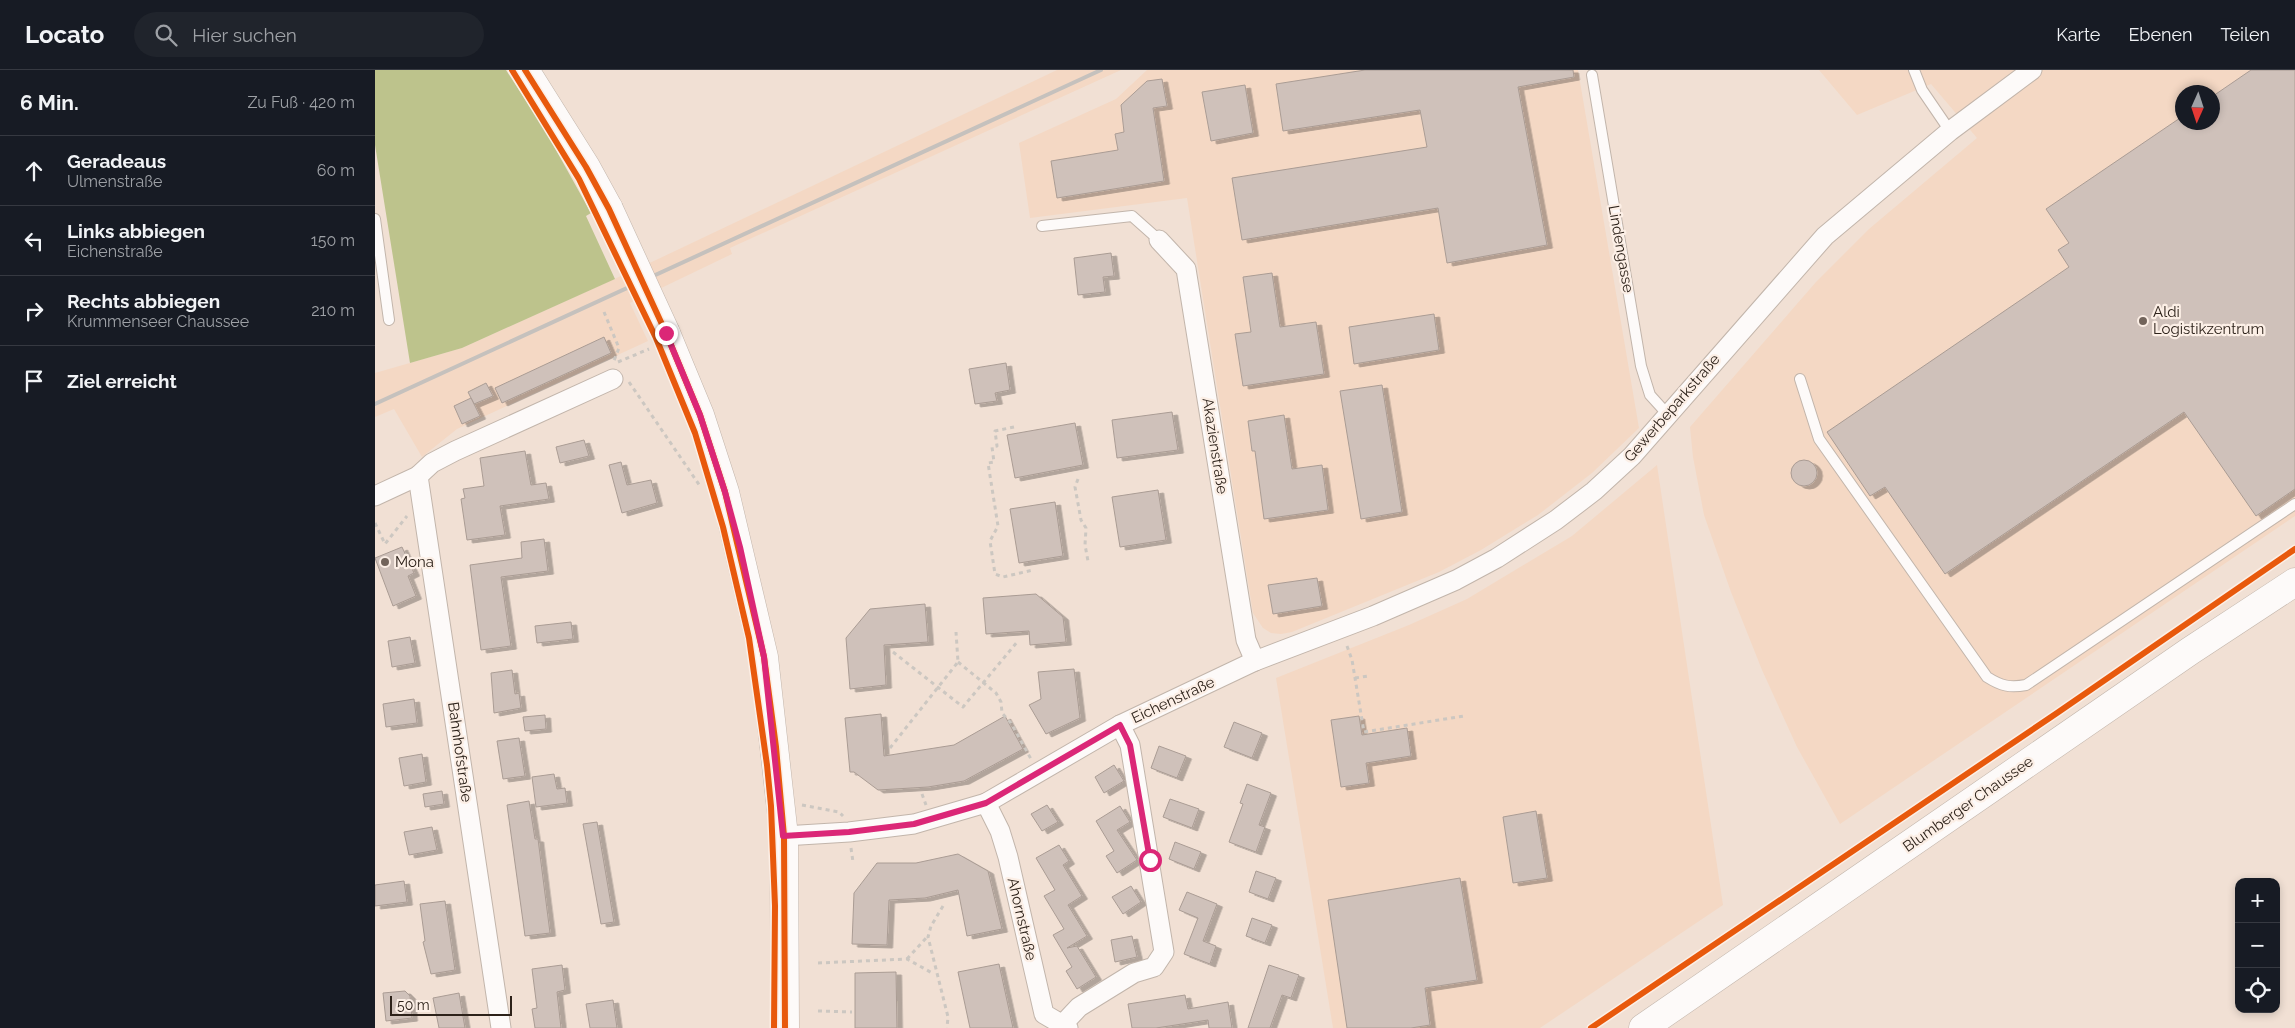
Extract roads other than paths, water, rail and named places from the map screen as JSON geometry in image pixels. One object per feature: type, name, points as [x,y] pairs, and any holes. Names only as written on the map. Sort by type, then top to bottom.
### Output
[{"type":"main road","points":[[525,70],[586,167],[609,210],[658,341],[700,415],[725,492],[740,547],[764,657],[783,836],[785,1028]]},
{"type":"main road","name":"Blumberger Chaussee","points":[[1643,1028],[2189,651],[2295,582]]},
{"type":"street","name":"Gewerbeparkstraße","points":[[1255,661],[1373,616],[1456,580],[1497,558],[1555,520],[1594,491],[1632,456],[1669,416],[1741,330],[1825,236],[1950,131],[2031,70]]},
{"type":"street","name":"Akazienstraße","points":[[1159,240],[1186,269],[1247,640],[1255,661]]},
{"type":"street","points":[[375,496],[418,476],[432,463],[455,451],[613,372]]},
{"type":"street","name":"Bahnhofstraße","points":[[418,476],[501,1028]]},
{"type":"street","name":"Eichenstraße","points":[[783,836],[849,832],[914,824],[986,803],[1120,725],[1255,661]]},
{"type":"street","points":[[1064,1027],[1079,1007],[1134,973],[1154,967],[1164,952],[1130,745],[1120,725]]},
{"type":"street","name":"Ahornstraße","points":[[986,803],[1000,831],[1008,857],[1044,1014],[1064,1027]]},
{"type":"lane","points":[[1914,70],[1922,90],[1950,131]]},
{"type":"lane","name":"Lindengasse","points":[[1592,75],[1641,366],[1650,395],[1669,416]]},
{"type":"lane","points":[[1042,226],[1132,216],[1159,240]]},
{"type":"lane","points":[[375,219],[389,320]]},
{"type":"lane","points":[[1800,380],[1819,439],[1987,677],[1999,685],[2012,687],[2027,684],[2295,504]]},
{"type":"railway","points":[[375,404],[1101,70]]},
{"type":"place","name":"Aldi Logistikzentrum","points":[[2143,321]]},
{"type":"place","name":"Mona","points":[[385,562]]}]
